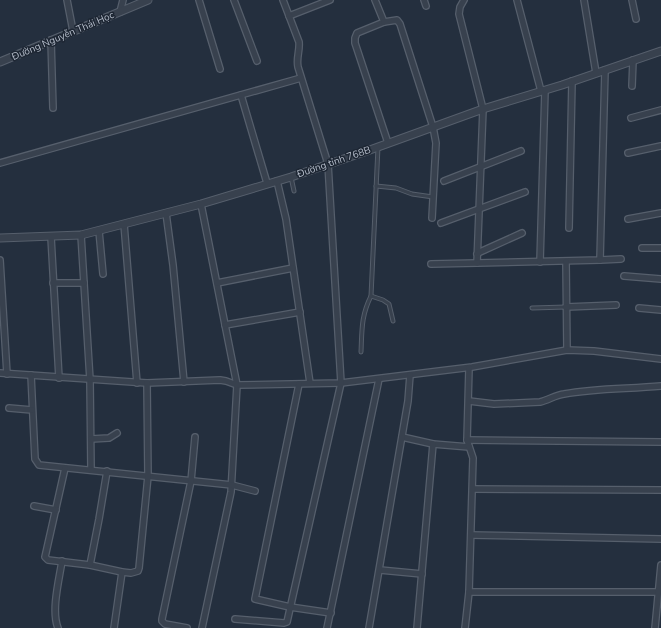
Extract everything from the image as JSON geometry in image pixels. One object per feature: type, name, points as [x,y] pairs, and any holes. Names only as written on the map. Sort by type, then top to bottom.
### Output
[{"type":"street","points":[[67,0],[73,31]]},
{"type":"street","points":[[120,12],[123,0]]},
{"type":"street","name":"Đường Nguyễn Thái Học","points":[[0,62],[148,0]]},
{"type":"street","points":[[199,0],[220,68]]},
{"type":"street","points":[[234,0],[257,61]]},
{"type":"street","points":[[235,618],[286,622],[341,383],[328,164],[297,62],[300,47],[299,42],[283,0]]},
{"type":"street","points":[[289,16],[330,0]]},
{"type":"street","points":[[375,0],[384,22]]},
{"type":"street","points":[[424,0],[426,6]]},
{"type":"street","points":[[464,0],[460,7],[459,14],[483,109],[477,263]]},
{"type":"street","points":[[517,0],[543,91],[540,262]]},
{"type":"street","points":[[584,0],[596,73]]},
{"type":"street","points":[[632,0],[636,19]]},
{"type":"street","points":[[388,143],[355,43],[355,38],[357,33],[384,22],[397,20],[400,24],[433,127],[436,143],[432,218]]},
{"type":"street","points":[[51,40],[53,108]]},
{"type":"street","name":"Đường tỉnh 768B","points":[[0,238],[81,235],[201,204],[266,183],[277,181],[378,147],[483,109],[543,91],[661,51]]},
{"type":"street","points":[[632,86],[633,60]]},
{"type":"street","points":[[600,260],[605,70]]},
{"type":"street","points":[[0,163],[301,78]]},
{"type":"street","points":[[569,228],[572,81]]},
{"type":"street","points":[[241,95],[266,183]]},
{"type":"street","points":[[631,118],[661,110]]},
{"type":"street","points":[[628,153],[661,146]]},
{"type":"street","points":[[444,182],[521,151]]},
{"type":"street","points":[[277,181],[286,220],[310,383]]},
{"type":"street","points":[[441,223],[525,192]]},
{"type":"street","points":[[201,204],[237,386],[232,485],[202,628]]},
{"type":"street","points":[[628,219],[661,212]]},
{"type":"street","points":[[166,213],[174,266],[184,382]]},
{"type":"street","points":[[124,224],[137,383]]},
{"type":"street","points":[[99,231],[103,274]]},
{"type":"street","points":[[477,254],[522,233]]},
{"type":"street","points":[[81,235],[90,380],[91,470]]},
{"type":"street","points":[[51,237],[59,378]]},
{"type":"street","points":[[642,248],[661,248]]},
{"type":"street","points":[[432,264],[566,262],[621,259]]},
{"type":"street","points":[[0,260],[6,374]]},
{"type":"street","points":[[566,262],[566,350]]},
{"type":"street","points":[[217,283],[293,268]]},
{"type":"street","points":[[624,276],[661,279]]},
{"type":"street","points":[[53,283],[84,283]]},
{"type":"street","points":[[566,306],[616,305]]},
{"type":"street","points":[[639,308],[661,310]]},
{"type":"street","points":[[225,326],[300,312]]},
{"type":"street","points":[[0,373],[137,383],[220,380],[237,386],[341,383],[378,379],[469,368],[566,350],[594,351],[661,359]]},
{"type":"street","points":[[465,628],[469,592],[473,489],[473,455],[467,440],[469,368]]},
{"type":"street","points":[[31,375],[35,462],[39,465],[232,485],[255,491]]},
{"type":"street","points":[[369,628],[408,401],[410,375]]},
{"type":"street","points":[[327,628],[378,379]]},
{"type":"street","points":[[65,468],[44,555],[48,560],[90,565],[122,572],[135,573],[139,568],[148,476],[147,383]]},
{"type":"street","points":[[299,384],[255,599],[290,607],[331,613]]},
{"type":"street","points":[[469,401],[494,404],[540,402],[546,401],[554,396],[578,392],[661,386]]},
{"type":"street","points":[[9,408],[32,410]]},
{"type":"street","points":[[91,439],[109,438],[117,433]]},
{"type":"street","points":[[187,628],[165,624],[162,619],[191,481],[194,437]]},
{"type":"street","points":[[402,437],[433,444],[469,447]]},
{"type":"street","points":[[467,440],[661,442]]},
{"type":"street","points":[[417,628],[433,444]]},
{"type":"street","points":[[90,565],[107,471]]},
{"type":"street","points":[[473,489],[661,490]]},
{"type":"street","points":[[34,506],[56,510]]},
{"type":"street","points":[[471,535],[661,539]]},
{"type":"street","points":[[58,628],[56,608],[62,561]]},
{"type":"street","points":[[655,628],[659,608],[658,592],[661,565]]},
{"type":"street","points":[[380,570],[422,574]]},
{"type":"street","points":[[114,628],[122,572]]},
{"type":"street","points":[[469,592],[658,592]]},
{"type":"lane","points":[[362,352],[362,318],[371,296],[378,147]]},
{"type":"lane","points":[[291,176],[294,191]]},
{"type":"lane","points":[[376,186],[396,188],[412,194],[433,197]]},
{"type":"lane","points":[[371,296],[389,304],[393,314],[393,321]]},
{"type":"lane","points":[[532,308],[566,306]]}]
